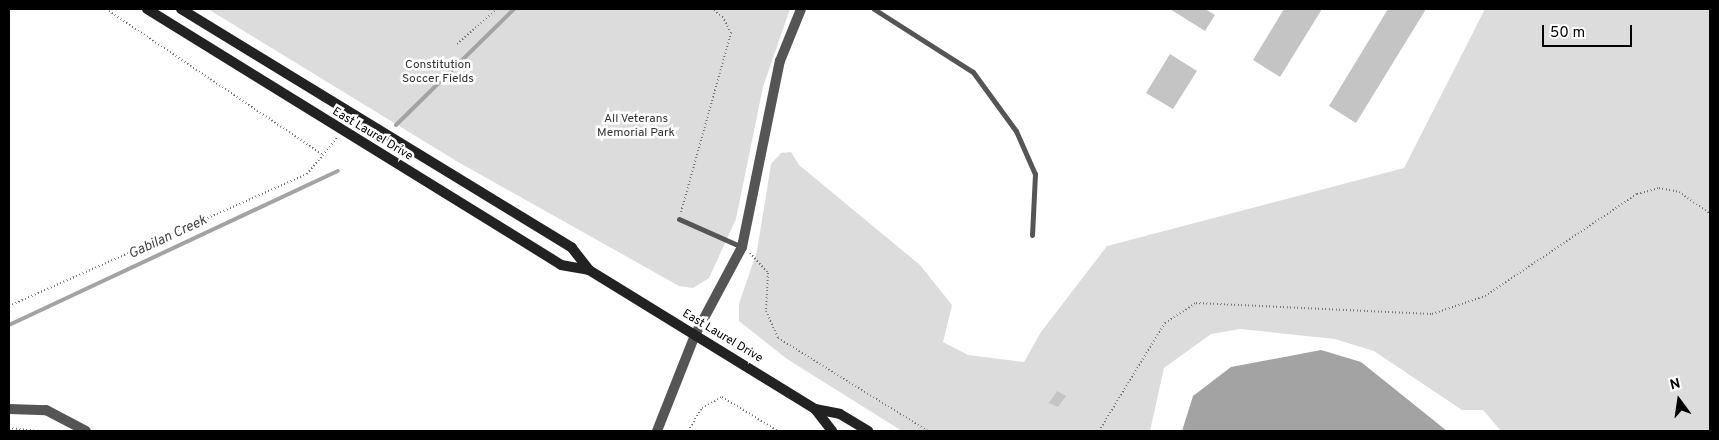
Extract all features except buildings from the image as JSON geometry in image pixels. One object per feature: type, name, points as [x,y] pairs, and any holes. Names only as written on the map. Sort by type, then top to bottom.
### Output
[{"type":"main road","name":"East Laurel Drive","points":[[147,9],[342,132],[562,265],[589,270]]},
{"type":"main road","name":"East Laurel Drive","points":[[181,9],[572,248],[589,270],[815,409],[840,414],[868,431]]},
{"type":"main road","name":"East Laurel Drive","points":[[815,409],[832,431]]},
{"type":"street","points":[[657,431],[695,335],[742,247],[780,61],[800,9]]},
{"type":"street","points":[[9,409],[46,410],[86,431]]},
{"type":"lane","points":[[876,9],[973,72],[1016,131],[1036,174],[1032,235]]},
{"type":"lane","points":[[679,219],[742,247]]},
{"type":"path","points":[[106,9],[324,155]]},
{"type":"path","points":[[457,44],[497,9]]},
{"type":"path","points":[[679,219],[731,33],[723,17],[712,9]]},
{"type":"path","points":[[9,306],[307,174],[342,132]]},
{"type":"path","points":[[1099,431],[1165,323],[1196,303],[1432,314],[1485,296],[1637,194],[1659,188],[1679,192],[1710,214]]},
{"type":"path","points":[[742,247],[768,273],[766,311],[778,338],[928,431]]},
{"type":"path","points":[[688,431],[702,408],[722,398],[778,431]]},
{"type":"path","points":[[9,428],[38,431]]},
{"type":"green space","name":"All Veterans Memorial Park","points":[[208,9],[790,9],[763,87],[736,219],[709,278],[693,288],[679,286],[458,162]]},
{"type":"green space","points":[[1485,9],[1710,9],[1710,431],[1501,431],[1483,410],[1462,410],[1374,351],[1335,339],[1240,329],[1211,334],[1164,368],[1150,431],[902,431],[787,359],[739,321],[739,304],[757,251],[771,164],[781,153],[791,152],[799,165],[920,265],[952,305],[943,342],[968,355],[1024,362],[1041,332],[1107,246],[1404,168]]},
{"type":"shaded area","points":[[1321,350],[1361,362],[1447,431],[1182,431],[1193,396],[1231,367]]},
{"type":"waterway","name":"Gabilan Creek","points":[[396,125],[514,9]]},
{"type":"waterway","name":"Gabilan Creek","points":[[9,325],[338,171]]},
{"type":"park label","name":"Constitution Soccer Fields","points":[[438,73]]}]
